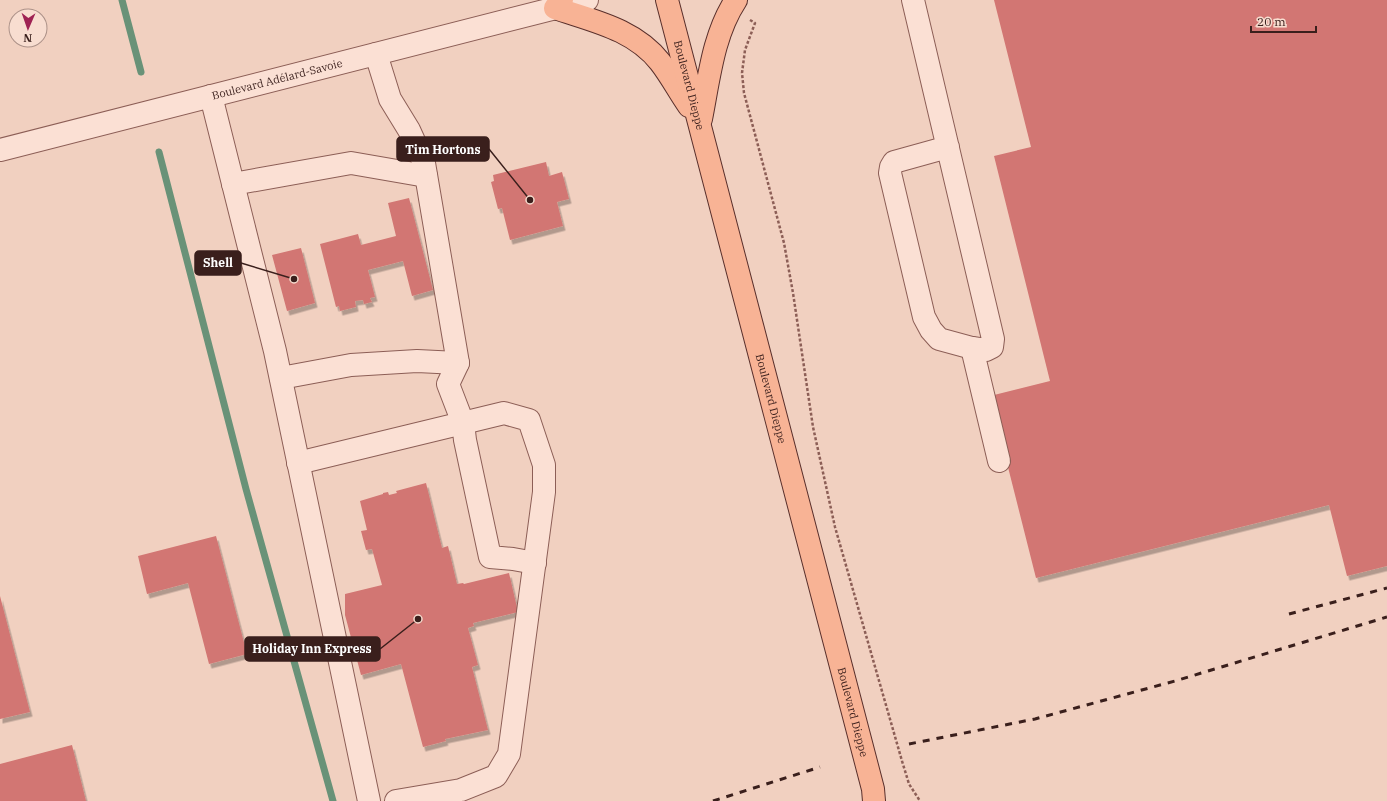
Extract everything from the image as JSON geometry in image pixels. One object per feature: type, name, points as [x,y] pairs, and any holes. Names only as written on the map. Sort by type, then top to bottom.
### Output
[{"type":"main road","points":[[700,124],[716,47],[727,15],[736,0]]},
{"type":"main road","points":[[558,4],[618,29],[649,50],[660,62],[700,124]]},
{"type":"main road","name":"Boulevard Dieppe","points":[[668,4],[876,797]]},
{"type":"street","name":"Boulevard Adélard-Savoie","points":[[0,150],[376,54],[558,4],[587,0]]},
{"type":"street","points":[[913,0],[948,147],[993,339],[992,347],[986,350],[972,348],[939,339],[931,330],[924,317],[890,173],[894,162],[948,147]]},
{"type":"street","points":[[376,54],[390,100],[409,130],[424,163],[458,362],[448,384],[463,423],[465,440],[490,557],[535,563]]},
{"type":"street","points":[[211,96],[275,351],[369,801]]},
{"type":"street","points":[[233,184],[351,163],[426,176]]},
{"type":"street","points":[[972,348],[999,461]]},
{"type":"street","points":[[281,378],[351,365],[458,362]]},
{"type":"street","points":[[298,463],[504,413],[529,420],[544,465],[544,492],[509,754],[496,776],[461,790],[396,801]]},
{"type":"path","points":[[749,20],[755,23],[744,50],[742,72],[744,93],[784,243],[813,427],[835,527],[909,784],[920,801]]},
{"type":"building","points":[[994,0],[1387,0],[1387,566],[1347,576],[1329,505],[1036,578],[990,396],[1050,381],[994,156],[1031,147]]},
{"type":"building","points":[[546,162],[549,176],[562,172],[569,199],[557,202],[563,226],[510,240],[502,208],[498,209],[491,182],[494,181],[493,175]]},
{"type":"building","points":[[409,198],[433,290],[412,296],[403,261],[368,270],[375,297],[370,298],[372,302],[364,304],[363,300],[355,301],[356,307],[340,311],[339,306],[336,307],[320,244],[358,234],[361,245],[396,236],[388,203]]},
{"type":"building","points":[[301,248],[315,303],[287,311],[272,255]]},
{"type":"building","points":[[426,483],[442,548],[448,546],[457,584],[464,584],[509,573],[518,612],[473,623],[474,626],[468,628],[478,665],[472,667],[488,730],[445,739],[446,741],[423,747],[401,664],[361,675],[345,615],[345,594],[382,585],[372,549],[366,550],[361,531],[367,530],[360,501],[383,493],[388,492],[389,495],[397,493],[396,491]]},
{"type":"building","points":[[216,536],[247,654],[209,664],[188,583],[147,594],[138,556]]},
{"type":"building","points":[[0,596],[30,712],[0,719]]},
{"type":"building","points":[[72,745],[86,801],[0,801],[0,764]]},
{"type":"waterway","points":[[122,0],[141,72]]},
{"type":"waterway","points":[[159,152],[246,489],[333,801]]},
{"type":"railway","points":[[1289,614],[1387,588]]},
{"type":"railway","points":[[909,744],[1035,719],[1175,681],[1387,617]]},
{"type":"railway","points":[[713,801],[820,767]]},
{"type":"place","name":"Tim Hortons","points":[[530,200]]},
{"type":"place","name":"Shell","points":[[294,279]]},
{"type":"place","name":"Holiday Inn Express","points":[[418,619]]}]
